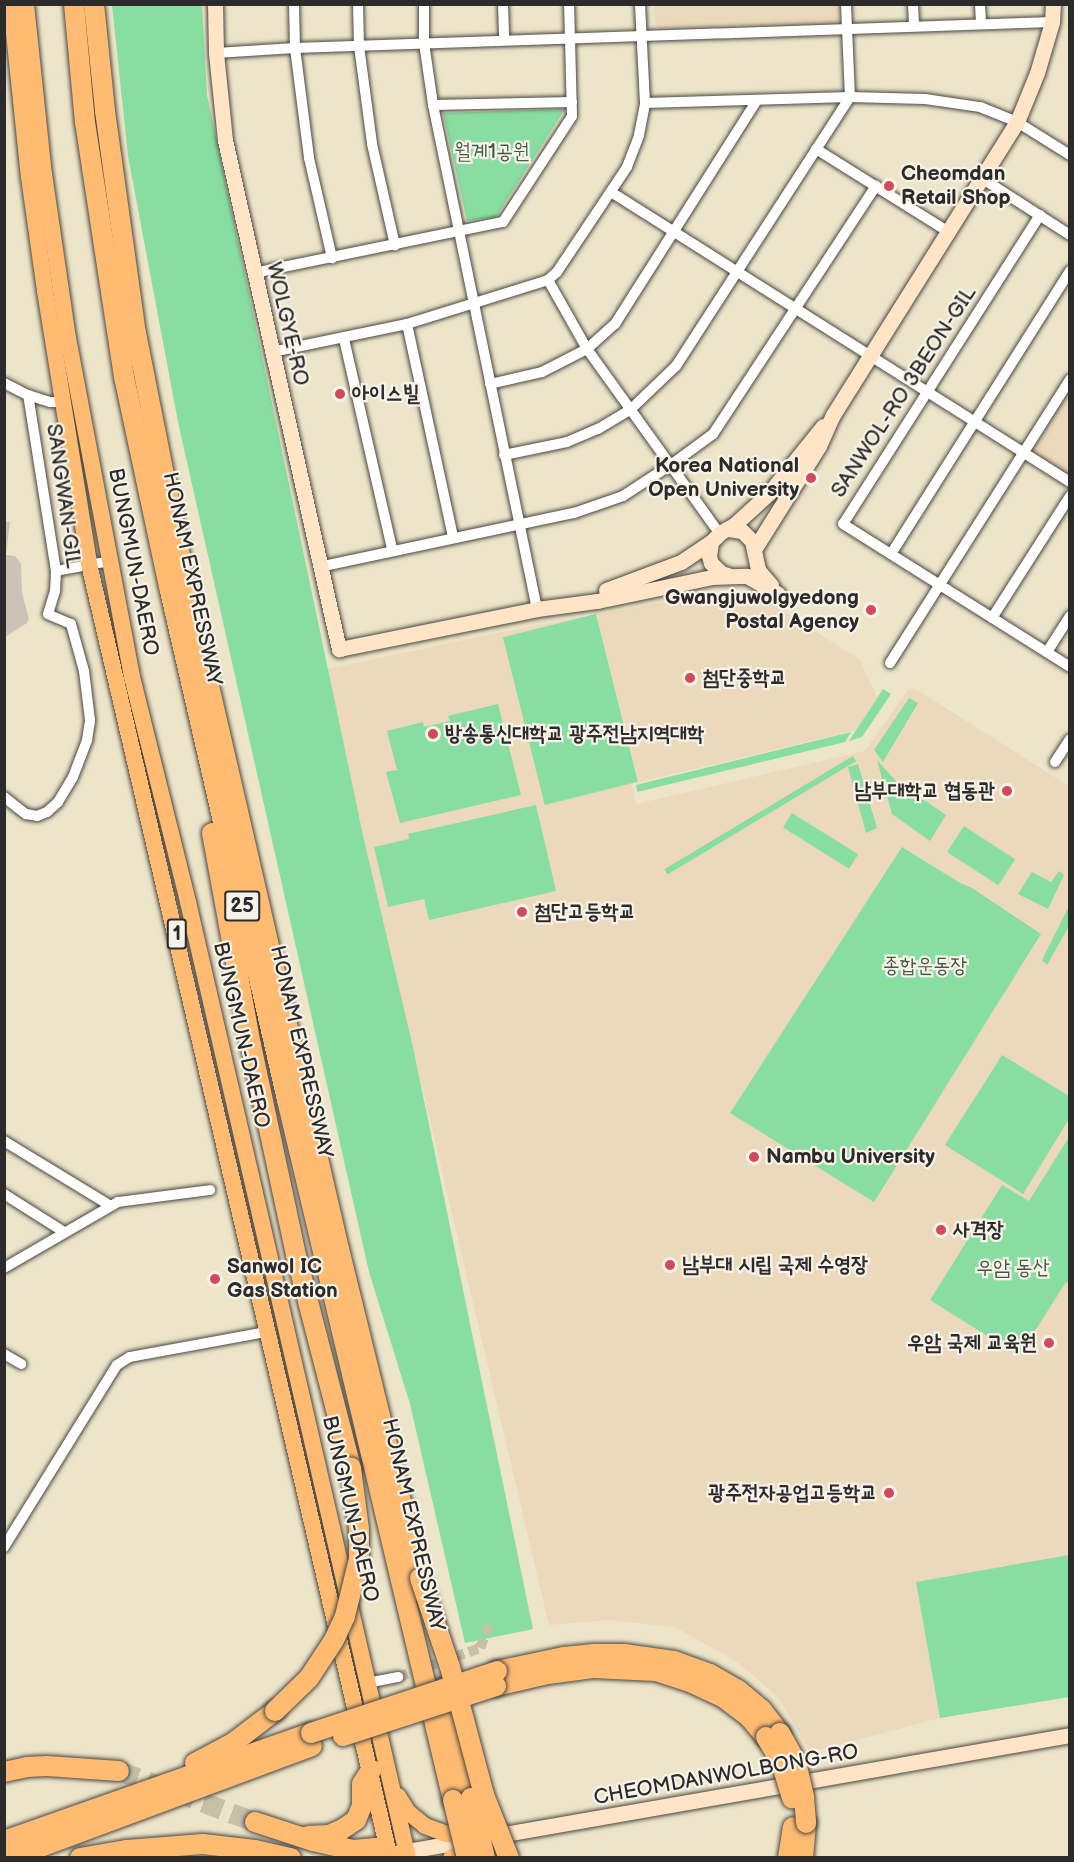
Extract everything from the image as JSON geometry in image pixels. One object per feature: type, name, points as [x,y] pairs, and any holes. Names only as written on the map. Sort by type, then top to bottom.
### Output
[{"type":"highway","name":"HONAM EXPRESSWAY","points":[[74,4],[85,122],[124,377],[170,591],[286,1100],[462,1799],[485,1857]]},
{"type":"highway","name":"HONAM EXPRESSWAY","points":[[94,4],[105,111],[136,333],[186,586],[339,1249],[420,1578],[462,1799],[467,1857]]},
{"type":"highway","points":[[4,1840],[209,1756],[275,1711],[309,1678],[334,1640],[345,1616],[359,1559],[359,1528],[351,1468],[296,1256],[251,1045],[210,821],[179,678],[170,591]]},
{"type":"highway","points":[[420,1578],[450,1667],[483,1795],[509,1857]]},
{"type":"highway","points":[[4,1840],[313,1739],[485,1689],[548,1674],[593,1668],[656,1671],[708,1689],[738,1708],[759,1728],[774,1749],[786,1776],[800,1823],[803,1857]]},
{"type":"highway","points":[[11,1857],[313,1739]]},
{"type":"highway","points":[[4,1772],[27,1767],[70,1766],[119,1771]]},
{"type":"highway","points":[[302,1836],[329,1835],[356,1820],[362,1806],[362,1784],[380,1773]]},
{"type":"highway","points":[[255,1822],[353,1850],[376,1848],[394,1856]]},
{"type":"highway","points":[[788,1857],[800,1823]]},
{"type":"highway","points":[[80,1857],[127,1850],[184,1846],[224,1846],[291,1857]]},
{"type":"main road","name":"BUNGMUN-DAERO","points":[[11,4],[29,177],[89,564],[159,855],[266,1332],[380,1773]]},
{"type":"main road","name":"BUNGMUN-DAERO","points":[[26,4],[44,174],[66,326],[132,677],[190,913],[368,1683],[394,1856]]},
{"type":"main road","points":[[380,1773],[408,1812],[424,1826],[447,1834],[489,1838]]},
{"type":"main road","points":[[451,1857],[489,1838]]},
{"type":"street","name":"WOLGYE-RO","points":[[214,4],[216,53],[225,140],[339,649],[537,609]]},
{"type":"street","points":[[294,4],[295,48],[309,158],[332,258]]},
{"type":"street","points":[[358,4],[359,46],[372,144],[395,245]]},
{"type":"street","points":[[424,4],[424,43],[434,105],[537,609],[597,602],[686,581],[732,575],[749,569],[755,552],[819,446],[833,415]]},
{"type":"street","points":[[503,4],[504,40]]},
{"type":"street","points":[[254,273],[503,222],[572,116],[569,4]]},
{"type":"street","points":[[272,352],[344,339],[407,324],[548,280],[558,272],[611,192],[631,156],[639,135],[645,103],[640,4]]},
{"type":"street","points":[[504,455],[567,442],[598,429],[631,409],[676,366],[850,97],[846,4]]},
{"type":"street","points":[[913,4],[914,26]]},
{"type":"street","points":[[980,4],[981,24]]},
{"type":"street","points":[[562,605],[633,582],[681,562],[720,535],[768,493],[833,415],[1017,122],[1052,22],[1053,4]]},
{"type":"street","points":[[216,53],[504,40],[1052,22]]},
{"type":"street","points":[[645,103],[756,102],[850,97],[925,99],[980,106],[1017,122],[1070,155]]},
{"type":"street","points":[[434,105],[572,102]]},
{"type":"street","points":[[490,384],[542,372],[587,349],[615,324],[756,102]]},
{"type":"street","points":[[816,148],[949,232]]},
{"type":"street","points":[[983,179],[1070,235]]},
{"type":"street","points":[[319,567],[392,549],[574,513],[623,496],[672,464],[713,434],[876,186]]},
{"type":"street","points":[[611,192],[1070,482]]},
{"type":"street","name":"SANWOL-RO 3BEON-GIL","points":[[1040,216],[843,524],[1070,667]]},
{"type":"street","points":[[891,554],[1070,272]]},
{"type":"street","points":[[548,280],[587,349],[672,464],[720,535]]},
{"type":"street","points":[[407,324],[453,537]]},
{"type":"street","points":[[344,339],[392,549]]},
{"type":"street","points":[[890,663],[1070,379]]},
{"type":"street","name":"SANGWAN-GIL","points":[[4,382],[28,395],[50,402],[64,402]]},
{"type":"street","name":"SANGWAN-GIL","points":[[4,797],[26,814],[37,816],[47,812],[58,802],[73,777],[87,740],[89,703],[71,624],[48,614],[56,591],[56,570],[28,395]]},
{"type":"street","points":[[992,618],[1070,496]]},
{"type":"street","points":[[735,529],[748,536],[755,552],[758,570],[778,594],[747,576],[721,573],[711,563],[709,556],[720,535],[735,529]]},
{"type":"street","points":[[56,570],[110,561]]},
{"type":"street","points":[[1047,652],[1070,616]]},
{"type":"street","points":[[1055,762],[1070,739]]},
{"type":"street","points":[[4,1141],[111,1206]]},
{"type":"street","points":[[4,1268],[111,1206],[210,1190]]},
{"type":"street","points":[[4,1194],[64,1232]]},
{"type":"street","points":[[4,1547],[117,1365],[130,1357],[266,1332]]},
{"type":"street","points":[[4,1354],[21,1364]]},
{"type":"street","points":[[368,1683],[398,1677]]},
{"type":"street","name":"CHEOMDANWOLBONG-RO","points":[[394,1856],[1070,1735]]},
{"type":"shaded area","points":[[654,5],[837,5],[838,22],[659,28],[655,24]]},
{"type":"shaded area","points":[[1069,391],[1069,475],[1032,451]]},
{"type":"shaded area","points":[[5,521],[10,522],[6,555],[15,556],[21,564],[22,593],[29,619],[27,623],[5,637]]},
{"type":"shaded area","points":[[731,590],[770,603],[859,659],[877,697],[856,730],[632,784],[636,804],[865,751],[908,690],[914,688],[1069,786],[1069,1697],[940,1718],[811,1752],[777,1696],[737,1662],[675,1627],[609,1620],[549,1625],[364,840],[327,669],[502,632]]},
{"type":"green space","points":[[112,5],[202,5],[207,95],[364,840],[413,1047],[533,1629],[465,1643],[410,1404],[369,1272],[178,422],[128,156]]},
{"type":"green space","name":"월계1공원","points":[[565,109],[496,217],[467,221],[443,113]]},
{"type":"green space","points":[[596,614],[638,782],[545,805],[503,637]]},
{"type":"green space","points":[[883,689],[891,694],[862,737],[849,741]]},
{"type":"green space","points":[[909,698],[918,703],[883,762],[874,750]]},
{"type":"green space","points":[[498,704],[521,795],[400,823],[386,772],[397,770],[387,731],[423,722],[424,727],[450,721],[448,716]]},
{"type":"green space","points":[[851,732],[845,742],[637,792],[636,785]]},
{"type":"green space","points":[[853,756],[856,761],[668,874],[664,869]]},
{"type":"green space","points":[[877,760],[896,781],[946,815],[930,841],[892,814]]},
{"type":"green space","points":[[858,764],[877,828],[866,833],[848,767]]},
{"type":"green space","points":[[536,805],[556,891],[429,920],[424,899],[388,907],[374,847],[409,839],[408,834]]},
{"type":"green space","points":[[792,813],[858,854],[849,869],[783,827]]},
{"type":"green space","points":[[964,826],[1015,859],[998,885],[947,852]]},
{"type":"green space","name":"종합운동장","points":[[902,847],[972,888],[1041,934],[874,1202],[730,1113]]},
{"type":"green space","points":[[1059,871],[1064,875],[1048,909],[1018,894],[1032,872],[1051,882]]},
{"type":"green space","points":[[1069,906],[1069,926],[1047,965],[1042,960]]},
{"type":"green space","points":[[1002,1055],[1069,1096],[1069,1119],[1023,1194],[945,1145]]},
{"type":"green space","name":"우암 동산","points":[[1069,1137],[1069,1283],[1066,1282],[1019,1356],[930,1300],[1002,1185],[1029,1201]]},
{"type":"green space","points":[[1069,1555],[1069,1697],[940,1718],[916,1582]]},
{"type":"tunnel","points":[[398,1677],[480,1648],[490,1623]]},
{"type":"tunnel","points":[[119,1771],[255,1822]]},
{"type":"place","name":"Cheomdan Retail Shop","points":[[889,186]]},
{"type":"place","name":"아이스빌","points":[[340,394]]},
{"type":"place","name":"Korea National Open University","points":[[811,478]]},
{"type":"place","name":"Gwangjuwolgyedong Postal Agency","points":[[871,610]]},
{"type":"place","name":"첨단중학교","points":[[690,678]]},
{"type":"place","name":"방송통신대학교 광주전남지역대학","points":[[433,734]]},
{"type":"place","name":"남부대학교 협동관","points":[[1007,791]]},
{"type":"place","name":"첨단고등학교","points":[[522,912]]},
{"type":"place","name":"Nambu University","points":[[754,1157]]},
{"type":"place","name":"사격장","points":[[941,1230]]},
{"type":"place","name":"남부대 시립 국제 수영장","points":[[670,1265]]},
{"type":"place","name":"Sanwol IC Gas Station","points":[[215,1279]]},
{"type":"place","name":"우암 국제 교육원","points":[[1049,1343]]},
{"type":"place","name":"광주전자공업고등학교","points":[[889,1493]]}]
